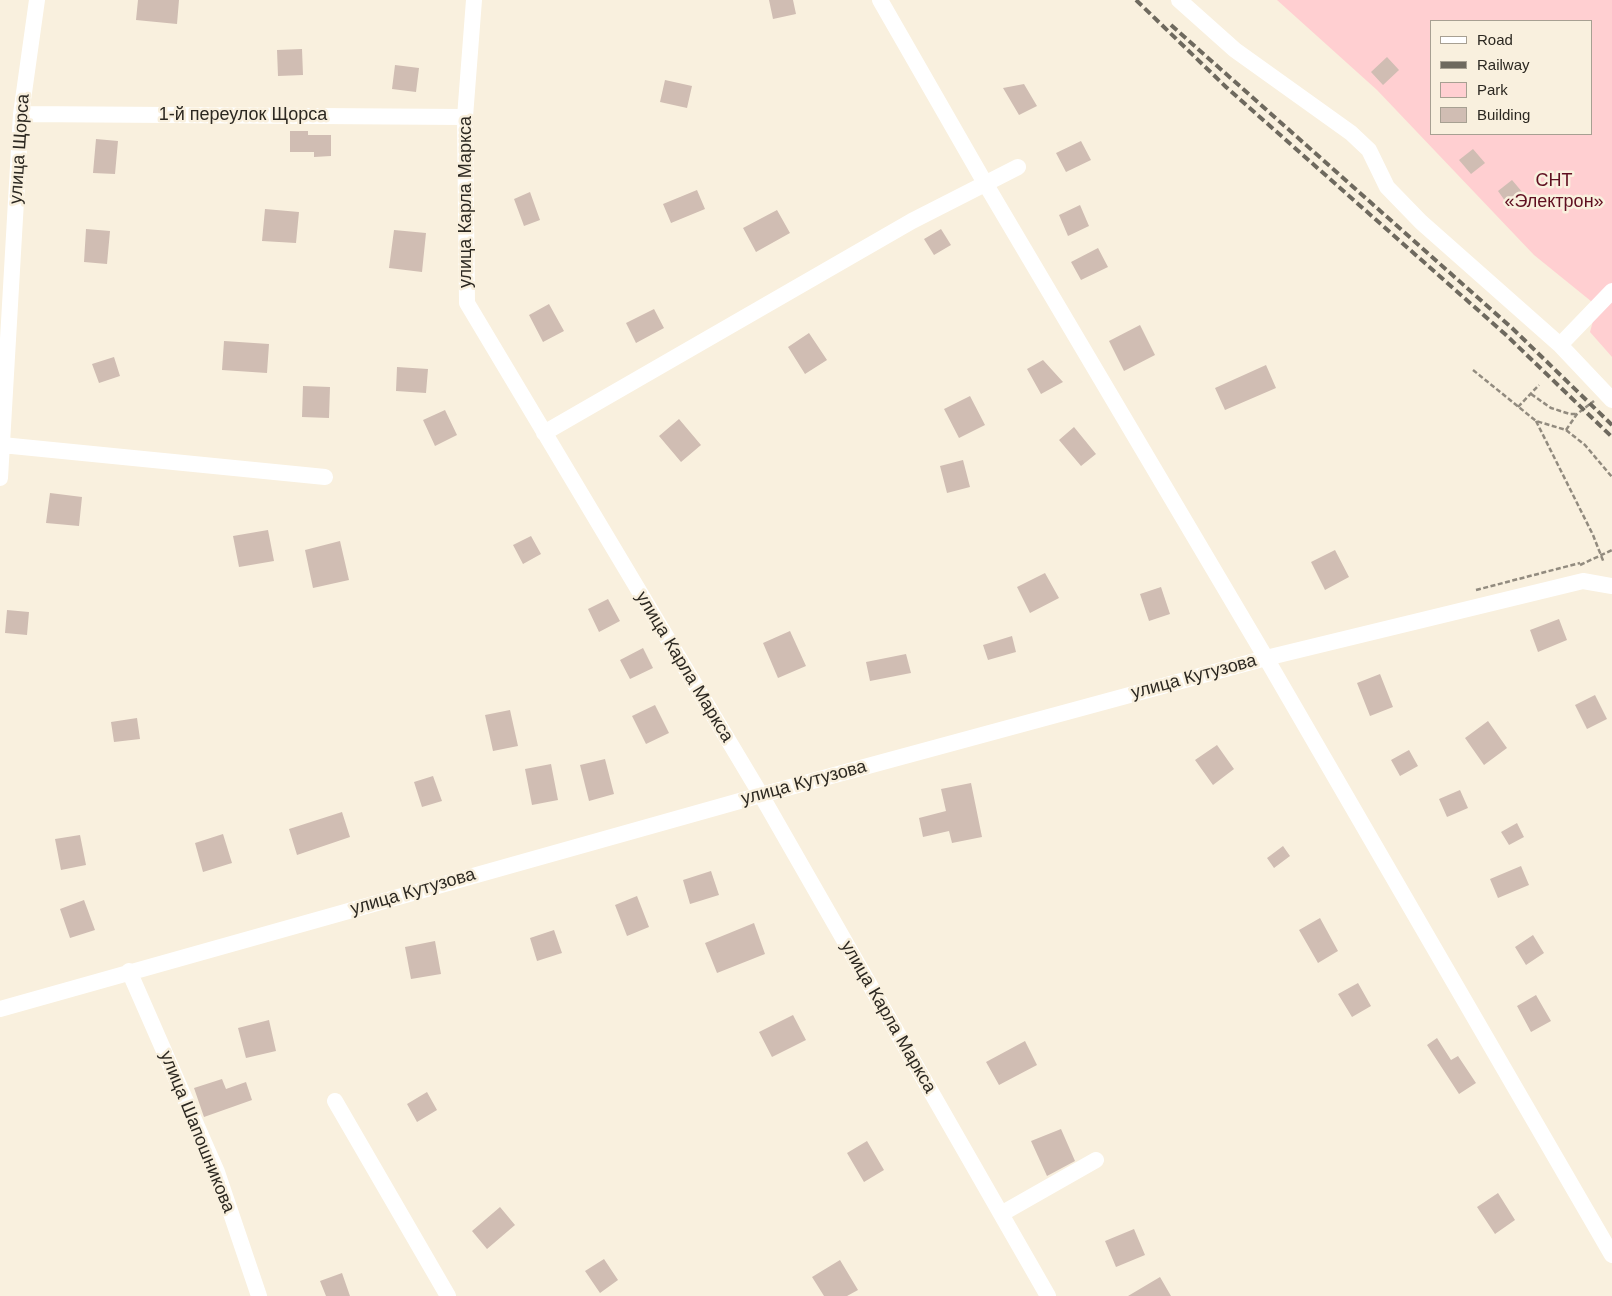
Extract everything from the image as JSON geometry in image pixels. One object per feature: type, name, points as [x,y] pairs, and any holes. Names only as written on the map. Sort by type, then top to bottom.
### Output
[{"type":"street","name":"улица Щорса","points":[[0,478],[21,114],[37,0]]},
{"type":"street","name":"улица Карла Маркса","points":[[474,0],[465,117],[466,303],[761,795],[1048,1296]]},
{"type":"street","points":[[880,0],[985,184],[1266,658],[1612,1255]]},
{"type":"street","points":[[1179,0],[1235,50],[1351,133],[1369,150],[1387,187],[1560,345],[1609,396]]},
{"type":"street","name":"1-й переулок Щорса","points":[[21,114],[465,117]]},
{"type":"street","points":[[544,433],[912,221],[1018,167]]},
{"type":"street","points":[[1560,345],[1612,291]]},
{"type":"street","points":[[2,445],[325,477]]},
{"type":"street","name":"улица Кутузова","points":[[0,1009],[129,971],[761,795],[1266,658],[1583,581],[1612,586]]},
{"type":"street","name":"улица Шапошникова","points":[[129,971],[217,1172],[259,1296]]},
{"type":"street","points":[[335,1101],[448,1296]]},
{"type":"street","points":[[1001,1214],[1096,1160]]},
{"type":"path","points":[[1473,370],[1536,421],[1566,430],[1585,445],[1612,477]]},
{"type":"path","points":[[1518,407],[1540,385]]},
{"type":"path","points":[[1531,394],[1551,408],[1570,414],[1577,414]]},
{"type":"path","points":[[1566,430],[1577,414],[1609,396]]},
{"type":"path","points":[[1536,421],[1604,563]]},
{"type":"path","points":[[1583,581],[1580,563],[1612,550]]},
{"type":"green space","name":"СНТ «Электрон»","points":[[1277,0],[1612,0],[1612,357],[1590,332],[1597,306],[1534,255],[1377,90]]},
{"type":"building","points":[[138,0],[179,0],[177,24],[136,20]]},
{"type":"building","points":[[769,0],[793,0],[796,14],[773,19]]},
{"type":"building","points":[[302,49],[303,75],[278,76],[277,50]]},
{"type":"building","points":[[1387,57],[1399,70],[1383,85],[1371,72]]},
{"type":"building","points":[[395,65],[419,68],[416,92],[392,89]]},
{"type":"building","points":[[665,80],[692,86],[687,108],[660,102]]},
{"type":"building","points":[[1024,84],[1037,106],[1019,115],[1003,88]]},
{"type":"building","points":[[290,131],[308,131],[308,135],[331,135],[331,156],[314,157],[314,152],[290,152]]},
{"type":"building","points":[[96,139],[118,141],[115,174],[93,173]]},
{"type":"building","points":[[1081,141],[1091,160],[1066,172],[1056,153]]},
{"type":"building","points":[[1473,149],[1485,163],[1471,174],[1459,160]]},
{"type":"building","points":[[1512,180],[1523,193],[1508,205],[1498,191]]},
{"type":"building","points":[[697,190],[705,209],[671,223],[663,204]]},
{"type":"building","points":[[530,192],[540,220],[524,226],[514,199]]},
{"type":"building","points":[[1080,205],[1089,226],[1068,236],[1059,215]]},
{"type":"building","points":[[265,209],[299,212],[296,243],[262,241]]},
{"type":"building","points":[[777,210],[790,233],[756,252],[743,228]]},
{"type":"building","points":[[86,229],[110,231],[107,264],[84,262]]},
{"type":"building","points":[[941,229],[951,245],[934,255],[924,239]]},
{"type":"building","points":[[394,230],[426,233],[422,272],[389,268]]},
{"type":"building","points":[[1098,248],[1108,267],[1081,280],[1071,262]]},
{"type":"building","points":[[549,304],[564,331],[543,342],[529,315]]},
{"type":"building","points":[[654,309],[664,328],[636,343],[626,323]]},
{"type":"building","points":[[1140,325],[1155,355],[1124,371],[1109,341]]},
{"type":"building","points":[[809,333],[827,360],[805,374],[788,347]]},
{"type":"building","points":[[224,341],[269,344],[267,373],[222,370]]},
{"type":"building","points":[[114,357],[120,376],[99,383],[92,364]]},
{"type":"building","points":[[1043,360],[1063,382],[1041,394],[1027,369]]},
{"type":"building","points":[[1266,365],[1276,388],[1225,410],[1215,388]]},
{"type":"building","points":[[397,367],[428,369],[426,393],[396,391]]},
{"type":"building","points":[[303,386],[330,387],[329,418],[302,417]]},
{"type":"building","points":[[970,396],[985,425],[959,438],[944,409]]},
{"type":"building","points":[[445,410],[457,435],[435,446],[423,420]]},
{"type":"building","points":[[679,419],[701,445],[681,462],[659,436]]},
{"type":"building","points":[[1074,427],[1096,454],[1081,466],[1059,440]]},
{"type":"building","points":[[963,460],[970,487],[947,493],[940,466]]},
{"type":"building","points":[[50,493],[82,497],[79,526],[46,523]]},
{"type":"building","points":[[268,530],[274,561],[239,567],[233,536]]},
{"type":"building","points":[[531,536],[541,554],[523,564],[513,545]]},
{"type":"building","points":[[340,541],[349,580],[313,588],[305,550]]},
{"type":"building","points":[[1335,550],[1349,577],[1325,590],[1311,562]]},
{"type":"building","points":[[1045,573],[1059,598],[1030,613],[1017,587]]},
{"type":"building","points":[[1161,587],[1170,614],[1149,621],[1140,594]]},
{"type":"building","points":[[608,599],[620,621],[599,632],[588,609]]},
{"type":"building","points":[[7,610],[29,612],[27,635],[5,633]]},
{"type":"building","points":[[1559,619],[1567,640],[1538,652],[1530,630]]},
{"type":"building","points":[[790,631],[806,666],[778,678],[763,643]]},
{"type":"building","points":[[1012,636],[1016,652],[988,660],[983,645]]},
{"type":"building","points":[[643,648],[653,668],[630,679],[620,660]]},
{"type":"building","points":[[906,654],[911,673],[870,681],[866,662]]},
{"type":"building","points":[[1380,674],[1393,707],[1370,716],[1357,683]]},
{"type":"building","points":[[1595,695],[1607,719],[1587,729],[1575,705]]},
{"type":"building","points":[[655,705],[669,733],[646,744],[632,716]]},
{"type":"building","points":[[510,710],[518,746],[493,751],[485,715]]},
{"type":"building","points":[[137,718],[140,739],[114,742],[111,722]]},
{"type":"building","points":[[1488,721],[1507,748],[1484,765],[1465,738]]},
{"type":"building","points":[[1217,745],[1234,769],[1213,785],[1195,760]]},
{"type":"building","points":[[1409,750],[1418,766],[1400,776],[1391,760]]},
{"type":"building","points":[[605,759],[614,794],[589,801],[580,765]]},
{"type":"building","points":[[551,764],[558,800],[532,805],[525,769]]},
{"type":"building","points":[[433,776],[442,801],[422,807],[414,782]]},
{"type":"building","points":[[971,783],[982,837],[952,843],[949,831],[923,837],[919,818],[946,811],[941,789]]},
{"type":"building","points":[[1460,790],[1468,808],[1447,817],[1439,799]]},
{"type":"building","points":[[342,812],[350,837],[297,855],[289,829]]},
{"type":"building","points":[[1517,823],[1524,837],[1509,845],[1501,832]]},
{"type":"building","points":[[223,834],[232,863],[203,872],[195,843]]},
{"type":"building","points":[[80,835],[86,865],[61,870],[55,839]]},
{"type":"building","points":[[1283,846],[1290,856],[1274,868],[1267,858]]},
{"type":"building","points":[[1521,866],[1529,885],[1498,898],[1490,879]]},
{"type":"building","points":[[711,871],[719,895],[690,904],[683,880]]},
{"type":"building","points":[[637,896],[649,927],[627,936],[615,905]]},
{"type":"building","points":[[84,900],[95,930],[70,938],[60,909]]},
{"type":"building","points":[[1320,918],[1338,951],[1318,963],[1299,930]]},
{"type":"building","points":[[754,923],[765,954],[717,973],[705,943]]},
{"type":"building","points":[[554,930],[562,953],[537,961],[530,938]]},
{"type":"building","points":[[1533,935],[1544,953],[1526,965],[1515,947]]},
{"type":"building","points":[[435,941],[441,974],[411,979],[405,947]]},
{"type":"building","points":[[1358,983],[1371,1006],[1352,1017],[1338,994]]},
{"type":"building","points":[[1536,995],[1551,1021],[1531,1032],[1517,1006]]},
{"type":"building","points":[[793,1015],[806,1040],[772,1057],[759,1032]]},
{"type":"building","points":[[269,1020],[276,1051],[246,1058],[238,1028]]},
{"type":"building","points":[[1437,1038],[1451,1060],[1458,1056],[1476,1083],[1459,1094],[1427,1045]]},
{"type":"building","points":[[1025,1041],[1037,1065],[999,1085],[986,1062]]},
{"type":"building","points":[[222,1079],[226,1089],[246,1082],[252,1100],[204,1117],[194,1088]]},
{"type":"building","points":[[427,1092],[437,1110],[417,1122],[407,1104]]},
{"type":"building","points":[[1061,1129],[1075,1161],[1047,1176],[1031,1141]]},
{"type":"building","points":[[867,1141],[884,1170],[864,1182],[847,1153]]},
{"type":"building","points":[[1498,1193],[1515,1220],[1495,1234],[1477,1207]]},
{"type":"building","points":[[500,1207],[515,1225],[487,1249],[472,1231]]},
{"type":"building","points":[[1134,1229],[1145,1255],[1116,1267],[1105,1241]]},
{"type":"building","points":[[604,1259],[618,1280],[600,1293],[585,1271]]},
{"type":"building","points":[[840,1260],[858,1290],[847,1296],[824,1296],[812,1277]]},
{"type":"building","points":[[342,1273],[350,1296],[326,1296],[320,1281]]},
{"type":"building","points":[[1160,1277],[1171,1296],[1128,1296]]},
{"type":"railway","points":[[1136,0],[1226,87],[1505,334],[1612,437]]},
{"type":"railway","points":[[1171,25],[1512,328],[1612,425]]}]
